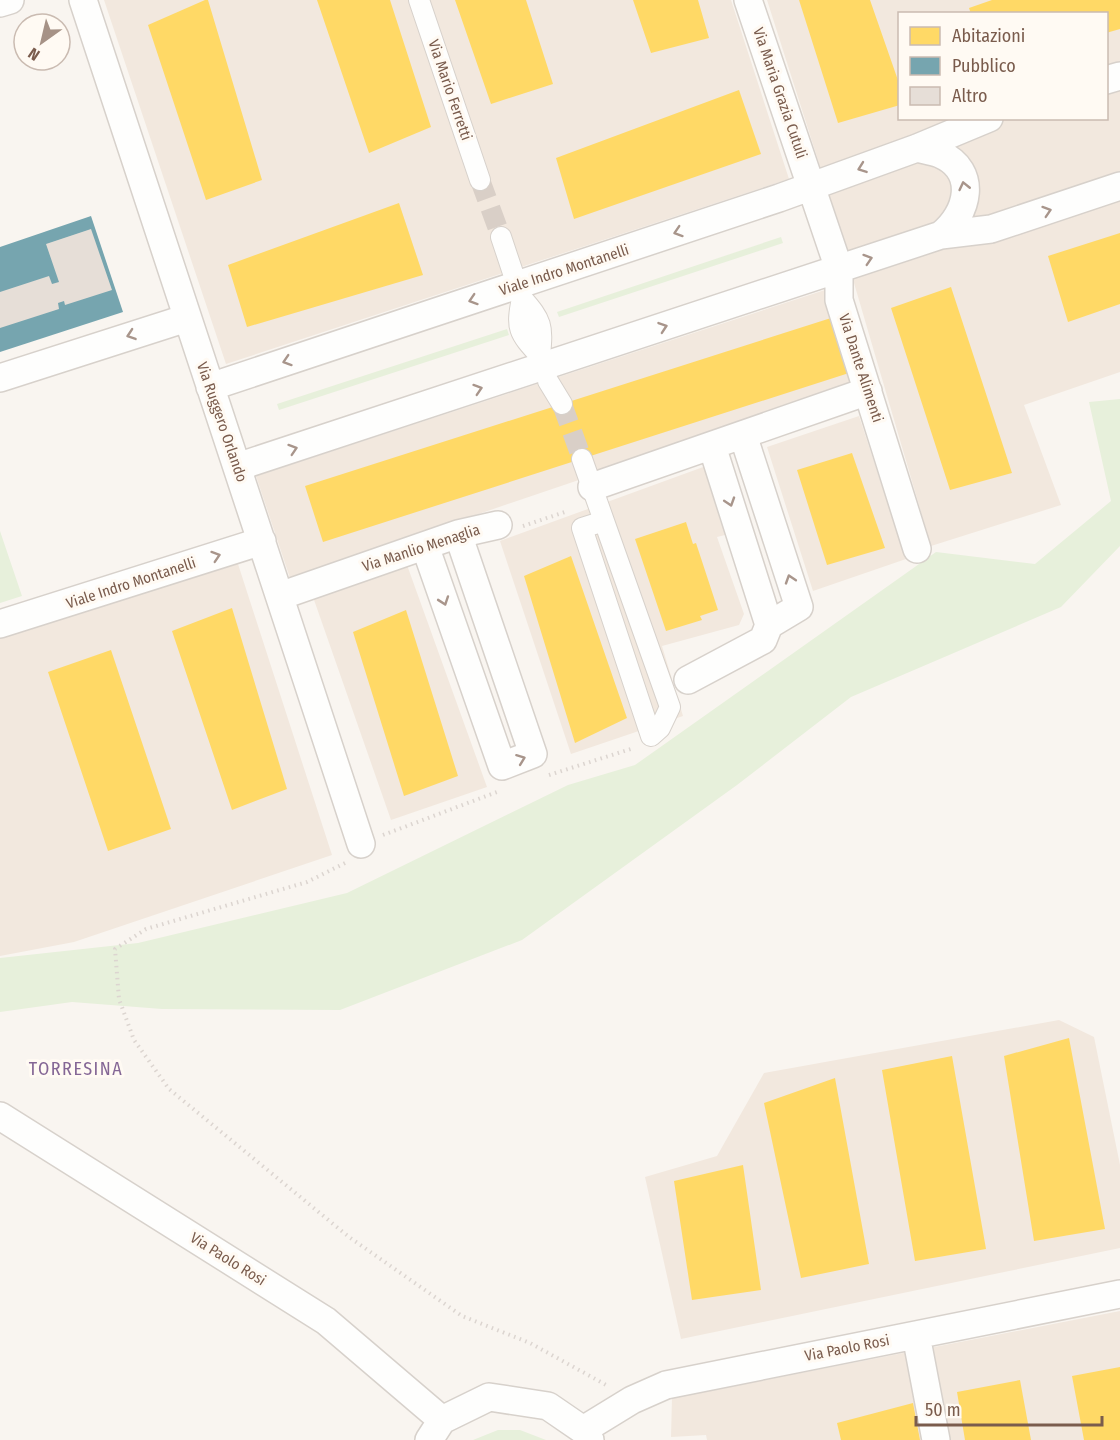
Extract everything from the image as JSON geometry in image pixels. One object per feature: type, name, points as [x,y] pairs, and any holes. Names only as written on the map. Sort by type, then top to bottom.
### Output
[{"type":"street","points":[[0,3],[10,0]]},
{"type":"street","name":"Via Ruggero Orlando","points":[[83,0],[361,844]]},
{"type":"street","name":"Via Mario Ferretti","points":[[419,0],[480,180]]},
{"type":"street","name":"Via Maria Grazia Cutuli","points":[[748,0],[811,187]]},
{"type":"street","name":"Viale Indro Montanelli","points":[[210,387],[811,187],[917,148],[984,120]]},
{"type":"street","points":[[917,148],[943,156],[955,166],[965,182],[966,196],[962,212],[952,226],[941,235]]},
{"type":"street","points":[[237,467],[941,235],[991,229],[1120,186]]},
{"type":"street","name":"Via Dante Alimenti","points":[[811,187],[839,269],[839,300],[917,549]]},
{"type":"street","points":[[501,237],[513,273]]},
{"type":"street","points":[[0,378],[187,318]]},
{"type":"street","points":[[548,381],[562,404]]},
{"type":"street","points":[[594,494],[712,446],[868,391]]},
{"type":"street","points":[[688,680],[763,640],[769,625],[800,607],[743,435]]},
{"type":"street","points":[[712,446],[769,625]]},
{"type":"street","points":[[582,459],[634,603],[670,707],[660,728],[651,736],[582,528],[604,521]]},
{"type":"street","name":"Via Manlio Menaglia","points":[[280,596],[458,534],[498,525]]},
{"type":"street","points":[[425,546],[502,766],[533,754],[458,534]]},
{"type":"street","name":"Viale Indro Montanelli","points":[[0,624],[262,541]]},
{"type":"street","points":[[611,610],[634,603]]},
{"type":"street","points":[[631,674],[656,665]]},
{"type":"street","name":"Via Paolo Rosi","points":[[0,1116],[326,1321],[436,1430]]},
{"type":"street","name":"Via Paolo Rosi","points":[[586,1435],[632,1400],[666,1385],[1120,1294]]},
{"type":"street","points":[[916,1335],[936,1440]]},
{"type":"street","points":[[436,1430],[489,1397],[548,1406],[586,1435]]},
{"type":"path","name":"Via Manlio Menaglia","points":[[498,525],[509,530],[594,494]]},
{"type":"path","points":[[361,844],[354,858],[307,882],[146,929],[115,949],[119,999],[134,1040],[169,1089],[349,1237],[462,1316],[530,1343],[632,1400]]},
{"type":"shaded area","points":[[104,0],[731,0],[789,179],[226,364]]},
{"type":"shaded area","points":[[767,0],[1120,0],[1120,372],[1024,405],[1061,505],[931,546],[818,160]]},
{"type":"shaded area","points":[[828,289],[856,386],[290,578],[256,476]]},
{"type":"shaded area","points":[[859,416],[906,559],[813,591],[767,447]]},
{"type":"shaded area","points":[[706,466],[729,534],[717,537],[744,614],[739,625],[662,646],[683,716],[571,754],[500,541]]},
{"type":"shaded area","points":[[238,564],[332,855],[74,942],[0,956],[0,635],[20,632]]},
{"type":"shaded area","points":[[407,565],[487,787],[391,820],[313,597]]},
{"type":"shaded area","points":[[1059,1020],[1094,1037],[1120,1165],[1120,1248],[681,1339],[645,1177],[717,1156],[764,1073]]},
{"type":"shaded area","points":[[1120,1311],[1120,1440],[707,1440],[706,1435],[671,1437],[672,1398]]},
{"type":"green space","points":[[781,237],[783,243],[559,317],[557,312]]},
{"type":"green space","points":[[507,329],[509,335],[279,410],[277,404]]},
{"type":"green space","points":[[1120,399],[1120,546],[1061,607],[851,697],[737,785],[522,940],[340,1010],[162,1009],[72,1002],[0,1012],[0,958],[138,943],[347,893],[568,785],[635,765],[936,552],[1035,564],[1111,501],[1089,402]]},
{"type":"green space","points":[[0,531],[22,596],[0,603]]},
{"type":"green space","points":[[498,1430],[520,1430],[546,1440],[473,1440]]},
{"type":"building: Abitazioni","points":[[208,0],[262,180],[206,200],[148,25]]},
{"type":"building: Abitazioni","points":[[317,0],[390,0],[431,127],[369,153]]},
{"type":"building: Abitazioni","points":[[455,0],[526,0],[553,84],[491,104]]},
{"type":"building: Abitazioni","points":[[633,0],[698,0],[709,38],[651,53]]},
{"type":"building: Abitazioni","points":[[799,0],[870,0],[898,80],[898,106],[838,123]]},
{"type":"building: Abitazioni","points":[[992,0],[1120,0],[1120,29],[1108,32],[1108,12],[970,12],[969,8]]},
{"type":"building: Abitazioni","points":[[739,90],[761,154],[574,219],[556,158]]},
{"type":"building: Abitazioni","points":[[399,203],[423,275],[247,327],[228,265]]},
{"type":"building: Abitazioni","points":[[1120,233],[1120,304],[1068,322],[1048,256]]},
{"type":"building: Abitazioni","points":[[951,287],[1012,473],[950,490],[891,308]]},
{"type":"building: Abitazioni","points":[[831,318],[849,373],[323,542],[305,486]]},
{"type":"building: Abitazioni","points":[[852,453],[885,548],[827,565],[797,470]]},
{"type":"building: Abitazioni","points":[[686,522],[693,544],[696,543],[718,610],[700,616],[702,620],[666,631],[635,539]]},
{"type":"building: Abitazioni","points":[[571,556],[627,718],[575,743],[524,576]]},
{"type":"building: Abitazioni","points":[[232,608],[287,789],[232,810],[172,631]]},
{"type":"building: Abitazioni","points":[[406,610],[458,776],[404,796],[353,632]]},
{"type":"building: Abitazioni","points":[[111,650],[171,829],[108,851],[48,672]]},
{"type":"building: Abitazioni","points":[[1069,1038],[1105,1229],[1034,1241],[1004,1056]]},
{"type":"building: Abitazioni","points":[[952,1056],[986,1249],[915,1261],[882,1070]]},
{"type":"building: Abitazioni","points":[[835,1078],[869,1264],[801,1278],[764,1103]]},
{"type":"building: Abitazioni","points":[[743,1165],[761,1290],[692,1300],[674,1181]]},
{"type":"building: Abitazioni","points":[[1120,1367],[1120,1440],[1084,1440],[1072,1376]]},
{"type":"building: Abitazioni","points":[[1020,1380],[1031,1440],[965,1440],[957,1392]]},
{"type":"building: Abitazioni","points":[[913,1403],[920,1440],[841,1440],[837,1423]]},
{"type":"building: Pubblico","points":[[91,216],[123,312],[0,352],[0,247]]},
{"type":"building: Altro","points":[[91,229],[112,290],[65,305],[64,301],[58,303],[59,309],[0,328],[0,292],[49,276],[52,284],[59,282],[46,244]]},
{"type":"tunnel","points":[[480,180],[501,237]]},
{"type":"tunnel","points":[[562,404],[582,459]]},
{"type":"district","name":"TORRESINA","points":[[76,1069]]}]
